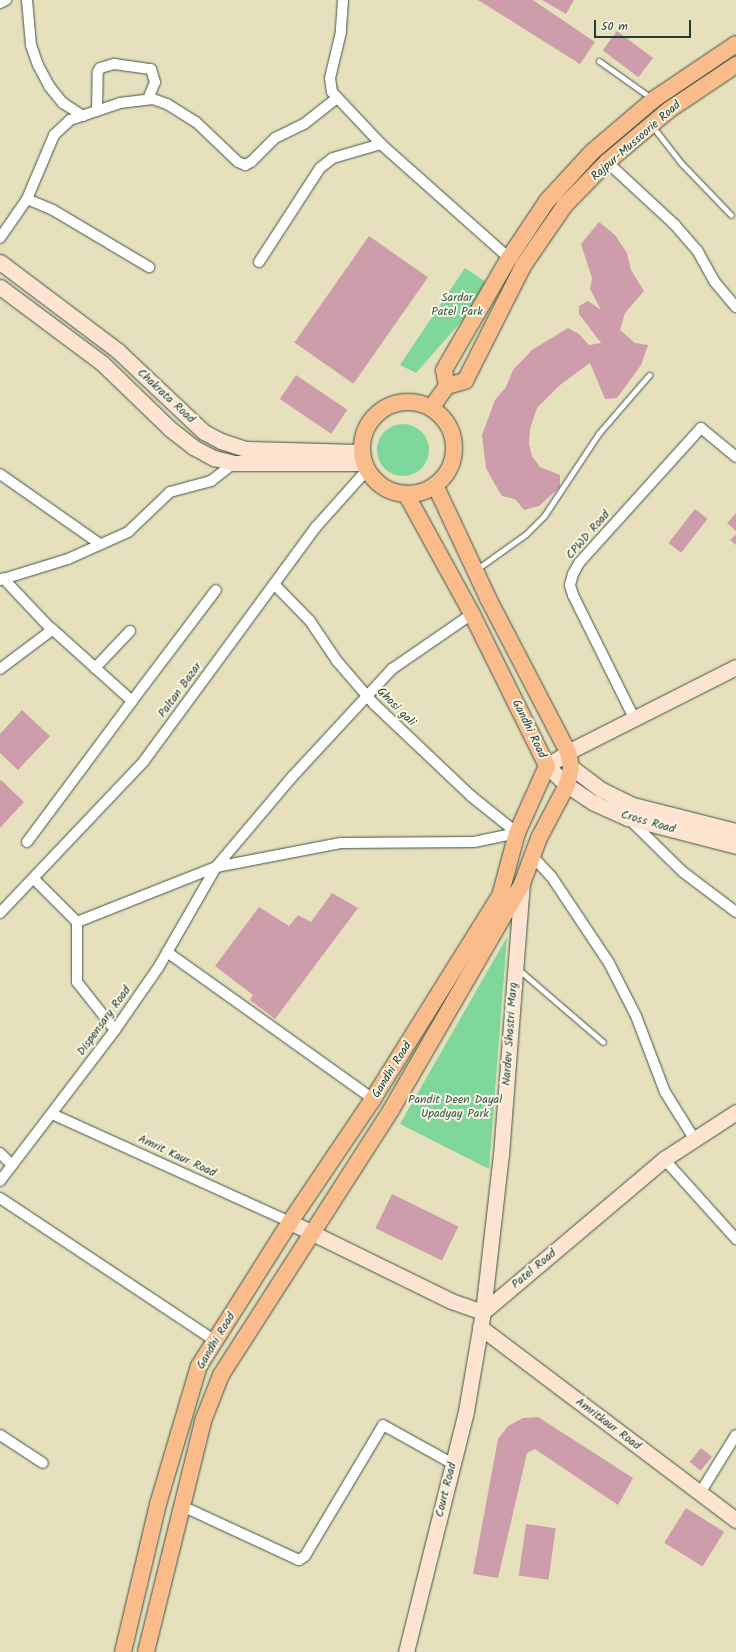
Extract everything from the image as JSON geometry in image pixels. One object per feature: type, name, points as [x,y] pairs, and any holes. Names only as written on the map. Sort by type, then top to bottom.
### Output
[{"type":"main road","name":"Rajpur-Mussoorie Road","points":[[736,44],[653,100],[592,152],[552,195],[509,258],[444,370],[447,386],[465,381],[523,266],[565,205],[607,162],[651,124],[736,65]]},
{"type":"main road","points":[[431,408],[447,386]]},
{"type":"main road","points":[[403,402],[418,403],[431,408],[447,424],[454,446],[452,460],[446,474],[435,485],[421,492],[406,494],[383,487],[364,462],[362,438],[368,424],[377,413],[389,405],[403,402]]},
{"type":"main road","name":"Gandhi Road","points":[[146,1652],[203,1421],[222,1375],[390,1110],[522,884],[539,838],[567,784],[569,759],[475,570],[435,485]]},
{"type":"main road","name":"Gandhi Road","points":[[123,1652],[158,1504],[199,1366],[290,1222],[373,1100],[500,896],[517,833],[547,766],[472,614],[406,494]]},
{"type":"street","points":[[0,3],[6,0]]},
{"type":"street","points":[[27,0],[31,45],[38,65],[49,86],[63,103],[82,116]]},
{"type":"street","points":[[343,0],[341,32],[330,78],[332,92],[381,144],[509,258]]},
{"type":"street","points":[[97,111],[98,72],[100,68],[114,64],[151,68],[155,82],[148,99]]},
{"type":"street","points":[[0,238],[27,199],[54,135],[59,128],[82,116],[120,103],[148,99],[167,104],[196,122],[238,162],[245,165],[251,162],[275,138],[304,124],[337,98]]},
{"type":"street","points":[[258,262],[320,168],[333,158],[381,144]]},
{"type":"street","points":[[607,162],[675,225],[697,250],[714,281],[736,307]]},
{"type":"street","points":[[27,199],[53,210],[149,267]]},
{"type":"street","name":"Chakrata Road","points":[[0,262],[118,351],[204,432],[221,441],[246,449],[364,462]]},
{"type":"street","name":"Chakrata Road","points":[[0,287],[102,363],[169,428],[193,447],[214,458],[234,463],[364,462]]},
{"type":"street","name":"CPWD Road","points":[[634,718],[573,595],[570,585],[573,574],[579,563],[701,428],[736,457]]},
{"type":"street","name":"Paltan Bazar","points":[[0,913],[34,879],[144,761],[364,462]]},
{"type":"street","points":[[132,701],[51,628],[1,579],[68,559],[132,529],[170,492],[212,481],[234,463]]},
{"type":"street","points":[[0,474],[100,544]]},
{"type":"street","name":"Ghosi gali","points":[[274,584],[310,621],[337,661],[366,696],[471,796],[517,833]]},
{"type":"street","points":[[27,842],[216,590]]},
{"type":"street","name":"Dispensary Road","points":[[0,1181],[115,1030],[167,952],[216,867],[293,776],[392,669],[472,614]]},
{"type":"street","points":[[0,669],[52,632],[51,628]]},
{"type":"street","points":[[95,668],[130,631]]},
{"type":"street","points":[[547,766],[569,759],[634,718],[736,668]]},
{"type":"street","name":"Cross Road","points":[[569,759],[602,790],[633,804],[736,831]]},
{"type":"street","name":"Cross Road","points":[[547,766],[567,784],[594,803],[628,818],[736,846]]},
{"type":"street","points":[[628,818],[683,872],[736,912]]},
{"type":"street","points":[[77,922],[216,867],[341,843],[474,842],[517,833]]},
{"type":"street","points":[[533,857],[552,876],[609,963],[636,1016],[665,1092],[694,1140]]},
{"type":"street","points":[[34,879],[77,922],[77,982],[115,1030]]},
{"type":"street","name":"Nardev Shastri Marg","points":[[480,1328],[501,1155],[522,884]]},
{"type":"street","points":[[167,952],[373,1100]]},
{"type":"street","name":"Patel Road","points":[[483,1312],[664,1159],[736,1112]]},
{"type":"street","name":"Amrit Kaur Road","points":[[52,1114],[290,1222]]},
{"type":"street","points":[[0,1153],[12,1165]]},
{"type":"street","points":[[664,1159],[736,1240]]},
{"type":"street","points":[[0,1198],[215,1341]]},
{"type":"street","points":[[290,1222],[311,1234],[451,1301],[483,1312]]},
{"type":"street","name":"Court Road","points":[[406,1652],[466,1412],[480,1328]]},
{"type":"street","name":"Amritkaur Road","points":[[480,1328],[736,1520]]},
{"type":"street","points":[[182,1506],[298,1560],[305,1556],[383,1425],[452,1464]]},
{"type":"street","points":[[0,1434],[43,1463]]},
{"type":"street","points":[[700,1493],[736,1435]]},
{"type":"lane","points":[[599,61],[653,100]]},
{"type":"lane","points":[[651,124],[681,163],[731,215]]},
{"type":"lane","points":[[475,570],[526,534],[544,516],[599,433],[649,375]]},
{"type":"lane","points":[[516,967],[603,1042]]},
{"type":"green space","name":"Sardar Patel Park","points":[[465,268],[486,282],[467,315],[416,373],[400,365]]},
{"type":"green space","points":[[398,424],[408,424],[422,431],[429,445],[429,455],[422,469],[408,476],[398,476],[388,472],[381,465],[377,455],[377,445],[381,435],[388,428]]},
{"type":"green space","name":"Pandit Deen Dayal Upadyay Park","points":[[507,937],[489,1169],[400,1124]]},
{"type":"building","points":[[478,0],[533,0],[595,42],[580,64]]},
{"type":"building","points":[[542,0],[574,0],[566,14]]},
{"type":"building","points":[[617,31],[653,58],[638,77],[603,50]]},
{"type":"building","points":[[599,222],[615,235],[627,253],[631,270],[644,291],[625,313],[620,330],[635,343],[648,345],[641,365],[617,398],[605,399],[590,363],[560,385],[537,408],[530,429],[529,444],[532,456],[540,467],[560,475],[560,487],[539,506],[524,510],[515,499],[502,496],[493,481],[486,468],[482,435],[495,400],[506,387],[513,370],[532,350],[568,328],[579,334],[589,345],[601,343],[579,314],[579,306],[588,301],[601,310],[590,289],[592,278],[581,244]]},
{"type":"building","points":[[369,236],[428,277],[353,384],[294,342]]},
{"type":"building","points":[[296,375],[347,410],[331,434],[280,399]]},
{"type":"building","points":[[695,509],[708,519],[681,553],[669,543]]},
{"type":"building","points":[[736,513],[736,531],[727,523]]},
{"type":"building","points":[[736,534],[736,545],[730,540]]},
{"type":"building","points":[[22,710],[50,736],[18,770],[0,753],[0,734]]},
{"type":"building","points":[[1,780],[24,802],[0,828],[0,781]]},
{"type":"building","points":[[332,893],[358,908],[275,1019],[250,1000],[253,995],[215,966],[259,907],[289,926],[298,915],[311,922]]},
{"type":"building","points":[[392,1194],[459,1226],[442,1261],[375,1228]]},
{"type":"building","points":[[538,1417],[633,1478],[618,1505],[535,1449],[527,1453],[498,1578],[473,1574],[498,1439],[508,1426],[523,1418]]},
{"type":"building","points":[[701,1448],[712,1457],[701,1471],[690,1462]]},
{"type":"building","points":[[686,1508],[724,1532],[702,1567],[664,1543]]},
{"type":"building","points":[[526,1524],[556,1528],[548,1580],[519,1575]]}]
